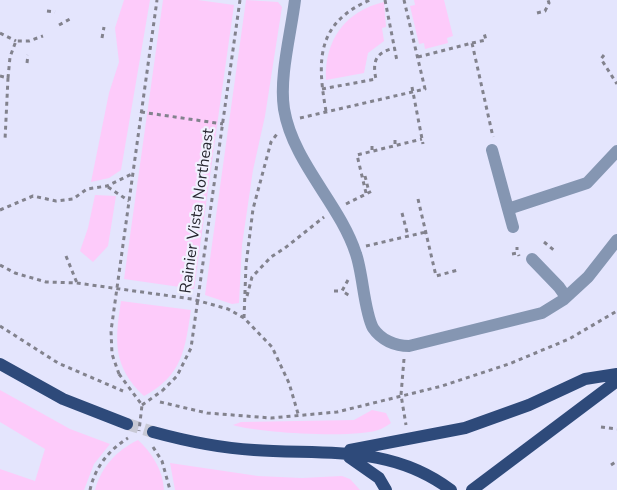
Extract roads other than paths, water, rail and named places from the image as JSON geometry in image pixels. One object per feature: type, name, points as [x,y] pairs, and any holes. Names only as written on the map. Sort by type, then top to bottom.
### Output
[{"type":"main road","points":[[0,364],[63,399],[127,424]]},
{"type":"main road","points":[[341,452],[465,428],[529,404],[585,379],[617,374]]},
{"type":"main road","points":[[472,490],[617,381]]},
{"type":"main road","points":[[153,432],[215,446],[251,450],[341,452],[406,464],[451,490]]},
{"type":"main road","points":[[341,452],[362,464],[379,478],[386,490]]},
{"type":"street","points":[[295,0],[282,93],[284,110],[294,142],[353,245],[372,326],[377,333],[396,345],[408,346],[542,313],[566,297],[588,277],[617,240]]},
{"type":"street","points":[[492,150],[513,227]]},
{"type":"street","points":[[508,209],[587,183],[617,151]]},
{"type":"street","points":[[532,259],[559,286],[566,297]]},
{"type":"tunnel","points":[[127,424],[153,432]]}]
